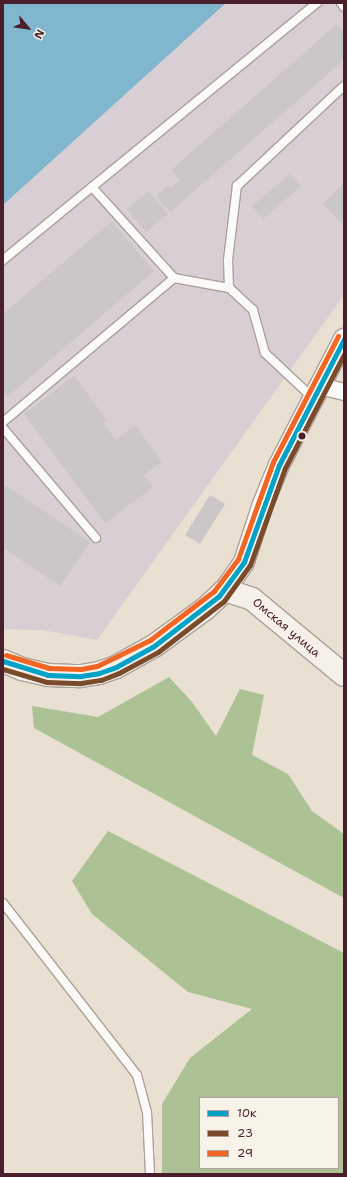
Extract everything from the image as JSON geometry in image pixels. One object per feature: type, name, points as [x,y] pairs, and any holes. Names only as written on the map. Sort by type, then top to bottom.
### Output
[{"type":"main road","points":[[3,661],[35,673],[61,676],[81,676],[116,667],[160,642],[205,609],[224,591]]},
{"type":"main road","name":"Омская улица","points":[[224,591],[252,598],[344,675]]},
{"type":"street","points":[[224,591],[244,562],[270,487],[316,392],[344,339]]},
{"type":"street","points":[[316,392],[344,392]]},
{"type":"lane","points":[[3,260],[317,3]]},
{"type":"lane","points":[[341,3],[344,7]]},
{"type":"lane","points":[[229,288],[228,260],[237,186],[344,86]]},
{"type":"lane","points":[[92,187],[174,278],[229,288],[253,310],[265,353],[316,392]]},
{"type":"lane","points":[[3,422],[174,278]]},
{"type":"lane","points":[[3,428],[96,538]]},
{"type":"lane","points":[[3,903],[137,1075],[147,1112],[150,1174]]},
{"type":"shaded area","points":[[226,3],[344,3],[344,295],[97,640],[42,630],[3,629],[3,205]]},
{"type":"green space","points":[[169,677],[192,702],[216,736],[240,689],[264,695],[252,755],[288,774],[312,811],[344,834],[344,898],[34,728],[32,706],[98,717]]},
{"type":"green space","points":[[108,831],[344,953],[344,1174],[162,1174],[162,1104],[190,1058],[252,1009],[188,992],[92,914],[72,881]]},
{"type":"water","points":[[3,3],[226,3],[3,205]]},
{"type":"building","points":[[337,24],[344,32],[344,60],[170,212],[156,196],[168,185],[171,188],[180,180],[171,170]]},
{"type":"building","points":[[290,174],[301,186],[263,219],[252,206]]},
{"type":"building","points":[[344,183],[344,226],[323,204]]},
{"type":"building","points":[[149,191],[168,214],[146,232],[127,209]]},
{"type":"building","points":[[112,221],[154,271],[7,397],[3,392],[3,314]]},
{"type":"building","points":[[74,376],[107,420],[103,423],[116,440],[135,425],[162,462],[144,475],[153,487],[105,523],[24,414]]},
{"type":"building","points":[[3,484],[90,542],[60,586],[3,548]]},
{"type":"building","points":[[210,495],[225,504],[200,544],[185,535]]},
{"type":"transit line","name":"29","points":[[6,655],[49,668],[81,669],[97,666],[150,640],[214,591],[238,559],[273,462],[338,336]]},
{"type":"transit line","name":"10к","points":[[3,661],[48,675],[81,676],[99,673],[116,667],[154,646],[219,596],[244,562],[279,465],[344,339]]},
{"type":"transit line","name":"23","points":[[3,669],[47,682],[81,683],[101,680],[119,673],[158,652],[224,601],[250,565],[285,468],[344,354]]}]
